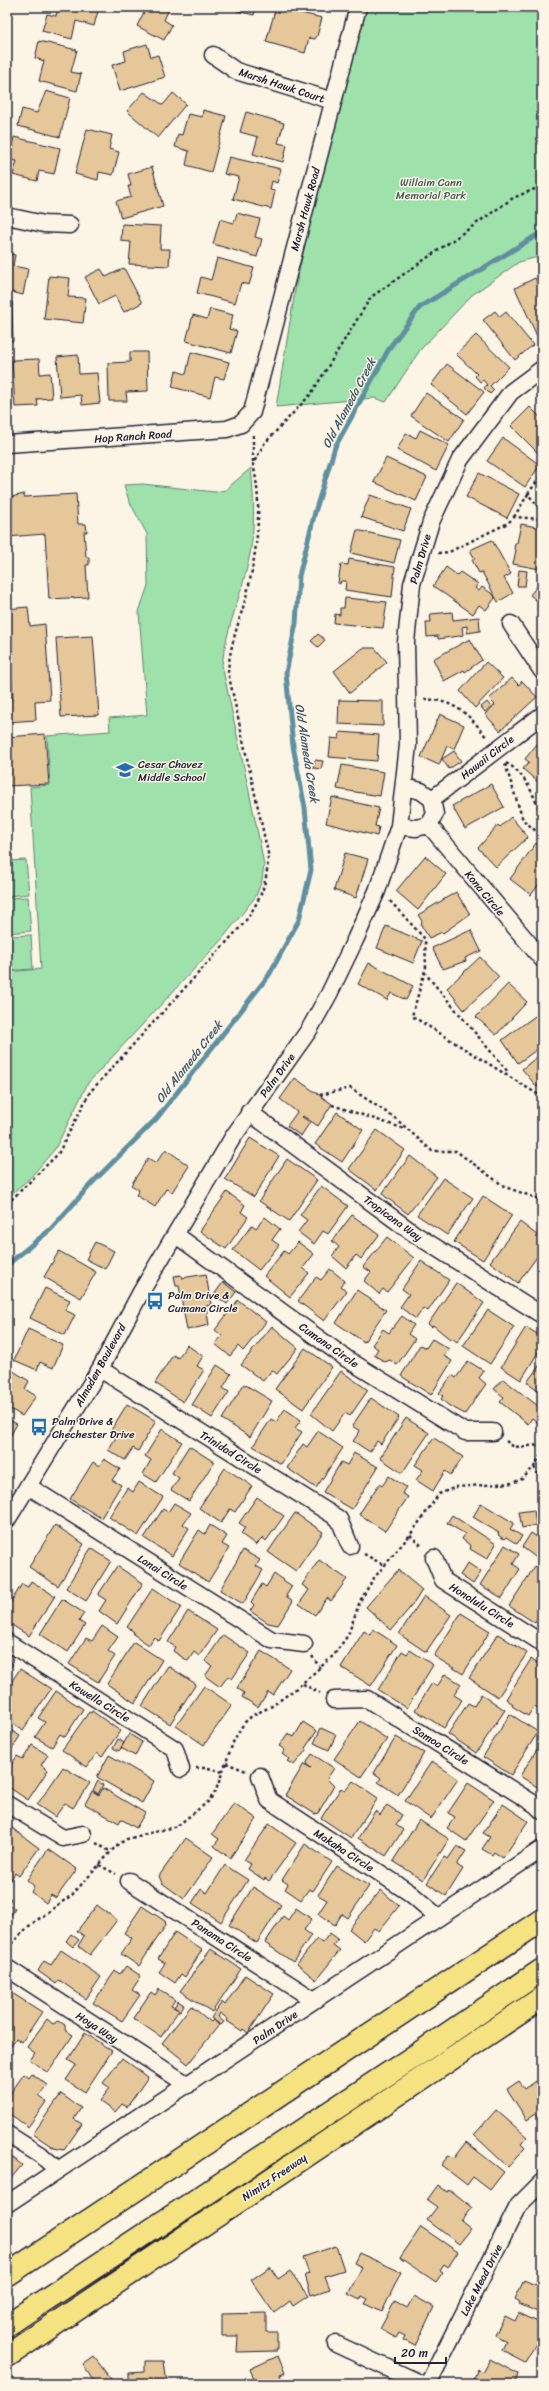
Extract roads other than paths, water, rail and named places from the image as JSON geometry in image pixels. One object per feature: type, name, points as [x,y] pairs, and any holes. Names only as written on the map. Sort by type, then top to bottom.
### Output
[{"type":"highway","points":[[7,2275],[542,1920]]},
{"type":"highway","points":[[7,2325],[418,2054],[542,1970]]},
{"type":"highway","name":"Nimitz Freeway","points":[[7,2356],[542,1998]]},
{"type":"street","name":"Marsh Hawk Road","points":[[252,412],[358,7]]},
{"type":"street","name":"Marsh Hawk Court","points":[[213,55],[236,71],[333,101]]},
{"type":"street","points":[[7,216],[44,224],[70,225]]},
{"type":"street","name":"Palm Drive","points":[[130,1311],[233,1137],[309,1030],[326,1000],[376,895],[399,826],[405,787],[408,745],[406,642],[412,584],[431,522],[460,460],[511,392],[542,369]]},
{"type":"street","name":"Hop Ranch Road","points":[[7,444],[227,430],[240,424],[252,412]]},
{"type":"street","points":[[511,624],[542,671]]},
{"type":"street","name":"Hawaii Circle","points":[[432,799],[542,715]]},
{"type":"street","points":[[399,826],[416,828],[429,825],[435,814],[432,799],[421,791],[405,787]]},
{"type":"street","name":"Kona Circle","points":[[429,825],[542,960]]},
{"type":"street","name":"Tropicana Way","points":[[250,1112],[413,1233],[542,1315]]},
{"type":"street","name":"Cumana Circle","points":[[176,1235],[346,1359],[465,1432],[494,1432]]},
{"type":"street","name":"Almaden Boulevard","points":[[7,1520],[100,1369],[130,1311]]},
{"type":"street","name":"Trinidad Circle","points":[[100,1369],[339,1520],[350,1546]]},
{"type":"street","name":"Lanai Circle","points":[[28,1486],[272,1640],[304,1644]]},
{"type":"street","name":"Honolulu Circle","points":[[434,1558],[443,1580],[542,1643]]},
{"type":"street","name":"Kawella Circle","points":[[7,1642],[175,1749],[181,1769]]},
{"type":"street","name":"Samoa Circle","points":[[334,1700],[367,1699],[542,1810]]},
{"type":"street","name":"Makaha Circle","points":[[260,1776],[269,1800],[410,1893],[438,1918]]},
{"type":"street","points":[[7,1804],[63,1838],[83,1834]]},
{"type":"street","name":"Palm Drive","points":[[7,2204],[542,1849]]},
{"type":"street","name":"Panama Circle","points":[[129,1881],[314,2000]]},
{"type":"street","name":"Hoya Way","points":[[7,1968],[188,2085]]},
{"type":"street","points":[[7,2134],[42,2156],[58,2170]]},
{"type":"street","name":"Lake Mead Drive","points":[[428,2384],[518,2206],[542,2182]]},
{"type":"street","points":[[336,2344],[422,2384]]},
{"type":"waterway","name":"Old Alameda Creek","points":[[7,1265],[51,1229],[92,1183],[157,1118],[269,975],[299,920],[311,870],[305,808],[293,746],[286,673],[296,623],[299,576],[315,512],[335,447],[390,347],[420,307],[542,232]]},
{"type":"place","name":"Cesar Chavez Middle School","points":[[125,770]]},
{"type":"place","name":"Palm Drive & Cumana Circle","points":[[155,1301]]},
{"type":"place","name":"Palm Drive & Chechester Drive","points":[[39,1427]]},
{"type":"park label","name":"Willaim Cann Memorial Park","points":[[431,188]]}]
